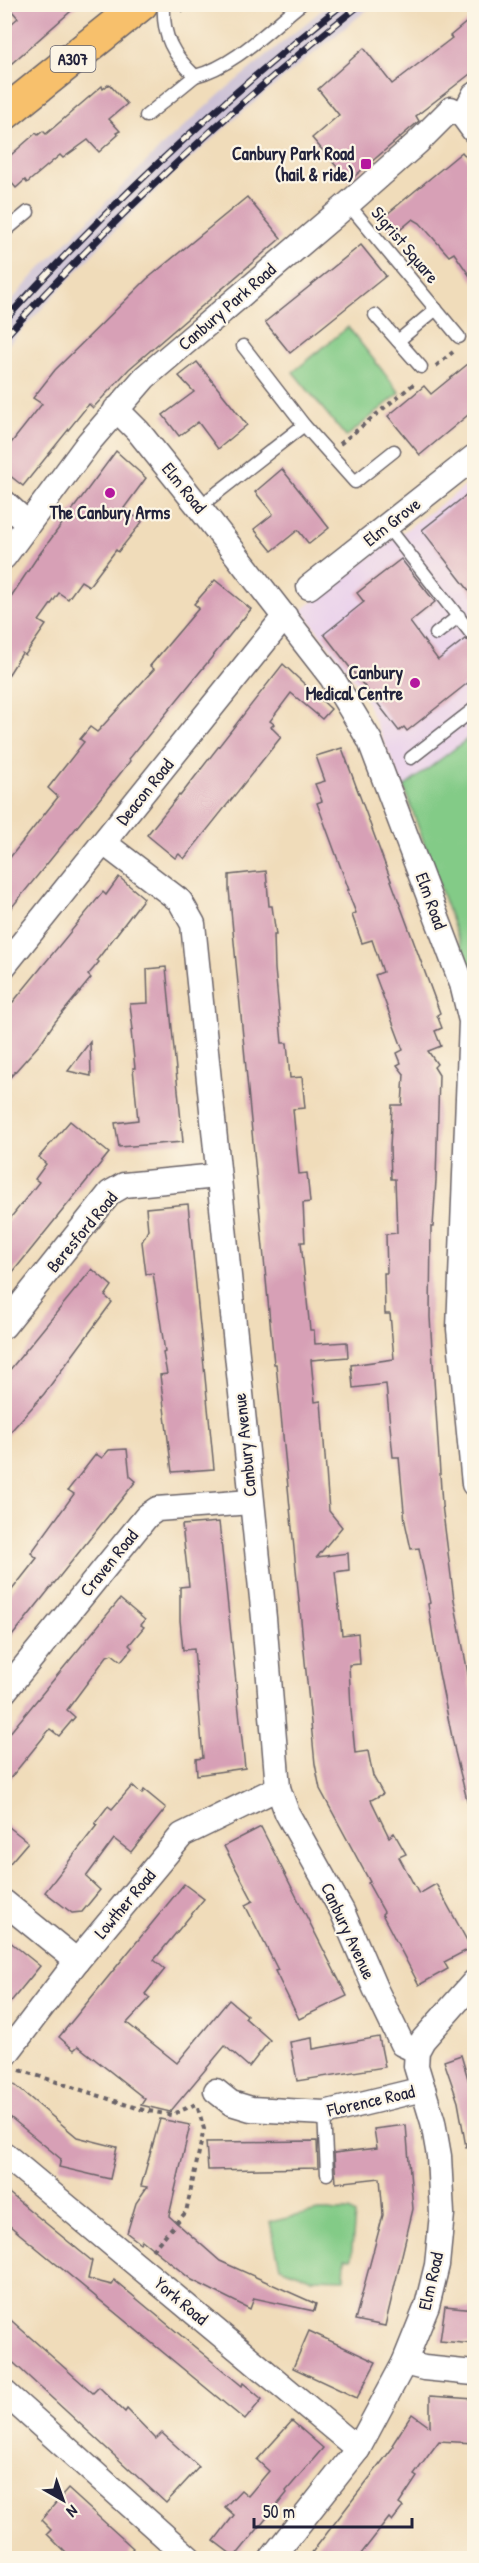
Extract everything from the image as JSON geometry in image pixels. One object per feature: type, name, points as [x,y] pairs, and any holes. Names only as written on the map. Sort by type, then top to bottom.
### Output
[{"type":"main road","name":"A307","points":[[4,114],[141,4]]},
{"type":"street","name":"Canbury Park Road","points":[[4,557],[116,409],[145,377],[348,204],[451,109],[471,114]]},
{"type":"street","name":"Elm Road","points":[[116,409],[138,431],[332,678],[369,741],[462,984],[471,1021],[459,1329],[474,1484]]},
{"type":"street","name":"Elm Grove","points":[[309,587],[474,457]]},
{"type":"street","points":[[4,502],[27,524]]},
{"type":"street","name":"Deacon Road","points":[[4,966],[285,616]]},
{"type":"street","name":"Canbury Avenue","points":[[104,843],[180,901],[193,924],[264,1618],[278,1788],[287,1813],[342,1911],[402,2044],[417,2051]]},
{"type":"street","name":"Beresford Road","points":[[4,1326],[110,1193],[124,1185],[217,1176]]},
{"type":"street","name":"Craven Road","points":[[4,1692],[147,1516],[158,1509],[251,1502]]},
{"type":"street","name":"Lowther Road","points":[[9,2062],[77,1961],[182,1835],[278,1788]]},
{"type":"street","points":[[4,1902],[77,1961]]},
{"type":"street","points":[[417,2051],[423,2040],[474,1982]]},
{"type":"street","name":"Elm Road","points":[[272,2559],[358,2449],[404,2363],[427,2306],[437,2265],[442,2214],[439,2156],[433,2122],[416,2066],[417,2051]]},
{"type":"street","name":"Florence Road","points":[[206,2097],[251,2109],[324,2113],[423,2089]]},
{"type":"street","name":"York Road","points":[[4,2154],[358,2449]]},
{"type":"street","points":[[404,2363],[424,2368],[474,2373]]},
{"type":"street","points":[[4,2392],[189,2559]]},
{"type":"lane","points":[[164,4],[167,39],[177,57],[195,76]]},
{"type":"lane","points":[[146,116],[195,76],[209,72],[223,64],[301,4]]},
{"type":"lane","name":"Sigrist Square","points":[[348,204],[436,309],[458,343]]},
{"type":"lane","points":[[6,227],[28,212]]},
{"type":"lane","name":"Sigrist Square","points":[[398,341],[436,309]]},
{"type":"lane","points":[[375,315],[421,367]]},
{"type":"lane","points":[[243,346],[304,425],[355,482],[394,451]]},
{"type":"lane","points":[[199,507],[304,425]]},
{"type":"lane","points":[[387,526],[474,637]]},
{"type":"lane","points":[[436,633],[459,616]]},
{"type":"lane","points":[[411,758],[474,709]]},
{"type":"lane","points":[[324,2113],[327,2174]]},
{"type":"path","points":[[434,367],[458,343]]},
{"type":"path","points":[[329,453],[418,381]]},
{"type":"path","points":[[9,2062],[143,2110],[171,2115],[206,2097]]},
{"type":"path","points":[[138,2265],[186,2212],[204,2129],[206,2097]]},
{"type":"shaded area","points":[[328,5],[373,5],[246,109],[181,167],[117,228],[5,348],[5,308],[36,273],[161,147],[227,88]]},
{"type":"shaded area","points":[[474,480],[474,734],[404,787],[359,686],[302,610]]},
{"type":"green space","points":[[348,327],[400,393],[346,437],[293,372]]},
{"type":"green space","points":[[474,734],[474,983],[404,787]]},
{"type":"green space","points":[[318,2211],[349,2211],[355,2215],[351,2259],[345,2259],[344,2279],[310,2278],[280,2267],[270,2222]]},
{"type":"building","points":[[6,4],[79,4],[4,70],[4,30],[18,18]]},
{"type":"building","points":[[474,16],[474,71],[416,116],[419,121],[349,181],[312,138],[339,115],[318,89],[364,48],[392,84],[452,38],[450,36]]},
{"type":"building","points":[[109,84],[127,104],[109,119],[120,131],[116,133],[118,135],[99,152],[88,140],[63,158],[60,155],[27,183],[25,180],[16,188],[4,174],[4,161],[36,133],[38,135],[43,131],[46,134],[102,86],[103,89]]},
{"type":"building","points":[[462,152],[474,167],[474,282],[454,253],[449,256],[420,223],[413,219],[394,235],[381,219]]},
{"type":"building","points":[[247,197],[281,238],[129,369],[93,408],[89,404],[23,486],[4,471],[4,452],[42,404],[33,398],[55,370],[147,279]]},
{"type":"building","points":[[361,245],[386,276],[290,353],[265,322]]},
{"type":"building","points":[[474,359],[474,410],[420,455],[388,416],[424,386],[431,394]]},
{"type":"building","points":[[197,362],[247,425],[218,449],[198,422],[179,436],[163,415],[194,392],[179,376]]},
{"type":"building","points":[[116,451],[146,478],[124,508],[142,522],[118,552],[116,550],[89,586],[81,581],[68,599],[59,593],[39,621],[46,625],[25,655],[22,653],[4,682],[4,607],[36,559]]},
{"type":"building","points":[[282,469],[329,528],[309,544],[298,530],[272,551],[254,529],[273,514],[255,492]]},
{"type":"building","points":[[474,489],[474,597],[422,530]]},
{"type":"building","points":[[401,559],[435,602],[410,622],[438,660],[465,639],[474,645],[474,678],[407,731],[404,727],[399,731],[324,634],[364,602],[357,593]]},
{"type":"building","points":[[215,580],[251,609],[4,917],[4,865],[58,797],[48,788],[84,742],[80,739],[90,727],[97,732],[154,669],[150,666],[199,608],[194,604]]},
{"type":"building","points":[[283,664],[331,709],[322,719],[291,693],[270,721],[274,724],[271,727],[281,737],[184,859],[179,854],[175,858],[147,835]]},
{"type":"building","points":[[342,748],[440,1013],[437,1015],[442,1028],[435,1031],[441,1046],[428,1051],[437,1064],[434,1067],[439,1075],[436,1180],[433,1227],[431,1227],[430,1317],[442,1505],[454,1600],[474,1705],[474,1803],[468,1804],[438,1668],[428,1604],[430,1603],[419,1548],[411,1549],[405,1522],[399,1457],[393,1457],[386,1384],[353,1388],[351,1365],[394,1359],[390,1314],[385,1314],[384,1273],[387,1273],[386,1234],[397,1233],[395,1179],[391,1179],[390,1148],[392,1105],[402,1105],[404,1074],[397,1065],[401,1063],[397,1053],[403,1050],[375,975],[383,972],[372,940],[362,943],[352,915],[356,913],[347,890],[349,890],[317,803],[322,801],[315,784],[325,781],[316,756]]},
{"type":"building","points":[[266,871],[269,906],[272,906],[276,935],[274,935],[275,969],[282,1043],[287,1043],[290,1078],[302,1077],[305,1108],[293,1109],[299,1174],[307,1173],[310,1202],[303,1203],[305,1242],[301,1242],[310,1330],[314,1330],[315,1344],[347,1342],[348,1357],[311,1360],[315,1402],[321,1401],[329,1511],[342,1527],[317,1557],[348,1553],[349,1570],[335,1572],[342,1635],[358,1633],[360,1664],[349,1665],[351,1710],[355,1753],[368,1751],[373,1776],[383,1794],[371,1800],[389,1837],[394,1833],[406,1854],[399,1857],[419,1894],[436,1884],[471,1948],[444,1962],[448,1969],[419,1985],[382,1914],[384,1912],[368,1883],[370,1882],[320,1789],[315,1764],[229,889],[229,875]]},
{"type":"building","points":[[119,877],[144,898],[97,960],[99,962],[88,975],[91,978],[39,1045],[4,1084],[4,1013],[103,892],[106,895]]},
{"type":"building","points":[[166,967],[183,1142],[119,1147],[115,1123],[138,1120],[130,1004],[148,1003],[147,969]]},
{"type":"building","points":[[90,1042],[91,1076],[68,1071]]},
{"type":"building","points":[[70,1121],[109,1153],[4,1283],[4,1226],[39,1182],[35,1179],[46,1164],[39,1157]]},
{"type":"building","points":[[188,1204],[214,1469],[172,1472],[160,1375],[167,1374],[163,1353],[165,1352],[153,1273],[146,1274],[142,1242],[148,1230],[146,1208]]},
{"type":"building","points":[[92,1269],[112,1286],[105,1296],[112,1302],[44,1394],[4,1439],[4,1377]]},
{"type":"building","points":[[127,1449],[130,1476],[136,1481],[4,1646],[4,1600],[37,1558],[31,1553],[74,1494],[68,1490],[96,1454],[102,1458],[109,1450]]},
{"type":"building","points":[[219,1522],[245,1768],[197,1775],[196,1759],[203,1758],[194,1649],[183,1650],[180,1620],[180,1587],[189,1586],[182,1525]]},
{"type":"building","points":[[120,1599],[145,1620],[141,1625],[144,1627],[129,1645],[132,1648],[121,1661],[112,1654],[107,1656],[67,1710],[75,1717],[59,1736],[50,1729],[4,1786],[4,1740]]},
{"type":"building","points":[[132,1786],[142,1794],[144,1790],[166,1808],[131,1852],[114,1839],[86,1877],[100,1890],[82,1912],[72,1913],[45,1892],[97,1825],[95,1823],[108,1806],[112,1809]]},
{"type":"building","points":[[4,1823],[28,1842],[4,1870]]},
{"type":"building","points":[[261,1827],[347,1996],[299,2019],[275,1971],[278,1970],[245,1905],[253,1901],[224,1846]]},
{"type":"building","points":[[184,1884],[204,1899],[154,1960],[165,1969],[145,1994],[150,1998],[127,2023],[177,2063],[229,2000],[247,2015],[245,2018],[270,2040],[249,2067],[225,2046],[170,2112],[141,2105],[145,2099],[78,2046],[74,2050],[59,2037]]},
{"type":"building","points":[[4,1937],[40,1966],[4,2010]]},
{"type":"building","points":[[379,2037],[385,2067],[297,2081],[290,2042],[312,2038],[313,2049]]},
{"type":"building","points":[[461,2055],[474,2099],[474,2146],[466,2147],[458,2102],[444,2061]]},
{"type":"building","points":[[4,2076],[77,2137],[117,2147],[110,2179],[59,2167],[61,2159],[4,2112]]},
{"type":"building","points":[[160,2119],[190,2125],[169,2216],[220,2261],[316,2304],[314,2311],[254,2298],[250,2309],[192,2280],[142,2240],[140,2243],[127,2233],[136,2203],[147,2187],[141,2186]]},
{"type":"building","points":[[406,2125],[413,2209],[385,2326],[355,2320],[383,2215],[380,2178],[336,2183],[334,2153],[377,2148],[374,2129]]},
{"type":"building","points":[[317,2141],[318,2168],[208,2170],[206,2142]]},
{"type":"building","points":[[4,2189],[92,2261],[88,2279],[112,2285],[114,2280],[242,2386],[243,2383],[262,2399],[245,2420],[4,2221]]},
{"type":"building","points":[[445,2306],[474,2309],[474,2344],[440,2341]]},
{"type":"building","points":[[4,2314],[93,2393],[99,2387],[125,2412],[127,2409],[156,2439],[162,2433],[199,2467],[166,2503],[4,2354]]},
{"type":"building","points":[[309,2331],[376,2362],[357,2398],[293,2368]]},
{"type":"building","points":[[430,2396],[474,2399],[474,2443],[439,2441],[414,2475],[417,2477],[399,2504],[403,2507],[392,2521],[389,2518],[357,2559],[307,2559],[394,2446],[392,2445],[412,2414],[430,2427]]},
{"type":"building","points":[[292,2421],[323,2448],[235,2557],[214,2541],[234,2515],[225,2507],[241,2490],[248,2496],[269,2471],[257,2460]]},
{"type":"building","points":[[68,2489],[133,2548],[124,2559],[72,2559],[47,2534],[51,2530],[41,2520]]},
{"type":"railway","points":[[4,321],[84,236],[167,155],[253,78],[343,4]]},
{"type":"railway","points":[[4,338],[88,249],[175,164],[266,82],[361,4]]},
{"type":"place","name":"Canbury Park Road (hail & ride)","points":[[366,164]]},
{"type":"place","name":"The Canbury Arms","points":[[110,493]]},
{"type":"place","name":"Canbury Medical Centre","points":[[415,683]]}]
